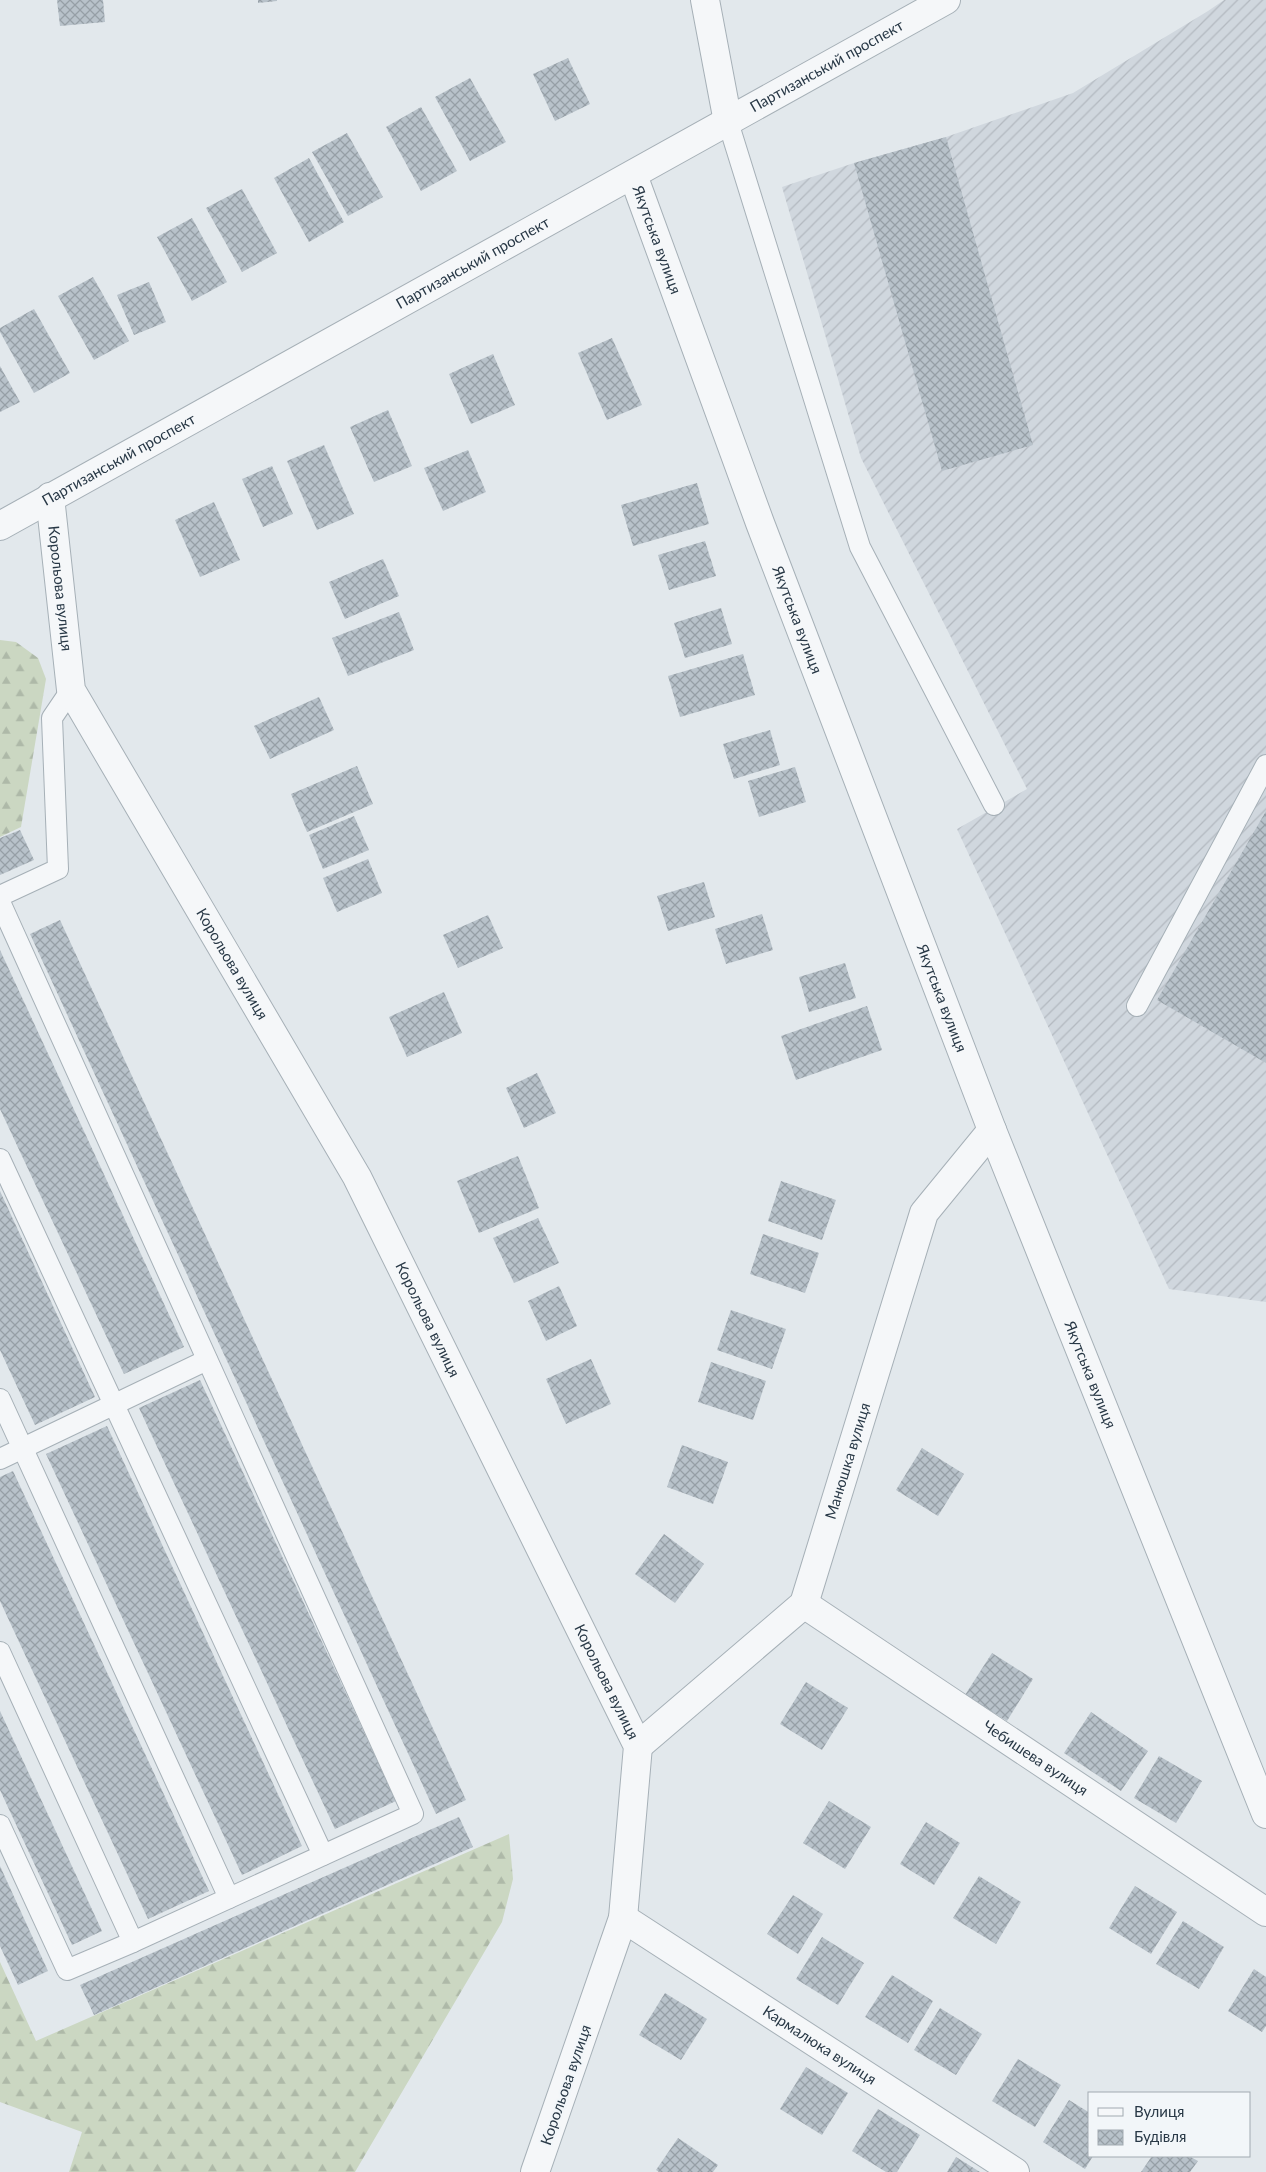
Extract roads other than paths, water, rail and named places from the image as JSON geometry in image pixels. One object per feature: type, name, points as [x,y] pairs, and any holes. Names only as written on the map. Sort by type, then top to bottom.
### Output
[{"type":"street","points":[[705,0],[728,122]]},
{"type":"street","name":"Партизанський проспект","points":[[0,526],[946,0]]},
{"type":"street","name":"Якутська вулиця","points":[[633,175],[760,523],[992,1130],[1266,1814]]},
{"type":"street","name":"Корольова вулиця","points":[[50,497],[70,690],[357,1178],[638,1746],[623,1918],[535,2172]]},
{"type":"street","name":"Манюшка вулиця","points":[[804,1604],[924,1213],[992,1130]]},
{"type":"street","points":[[638,1746],[804,1604]]},
{"type":"street","name":"Чебишева вулиця","points":[[804,1604],[1266,1912]]},
{"type":"street","name":"Кармалюка вулиця","points":[[623,1918],[1015,2172]]},
{"type":"lane","points":[[728,122],[860,547],[994,805]]},
{"type":"lane","points":[[0,896],[58,869],[52,718],[70,690]]},
{"type":"lane","points":[[1136,1006],[1266,765]]},
{"type":"lane","points":[[0,902],[413,1814],[133,1942],[67,1970],[0,1825]]},
{"type":"lane","points":[[0,1159],[323,1855]]},
{"type":"lane","points":[[0,1459],[113,1403],[207,1360]]},
{"type":"lane","points":[[0,1399],[229,1898]]},
{"type":"lane","points":[[0,1652],[133,1942]]}]
